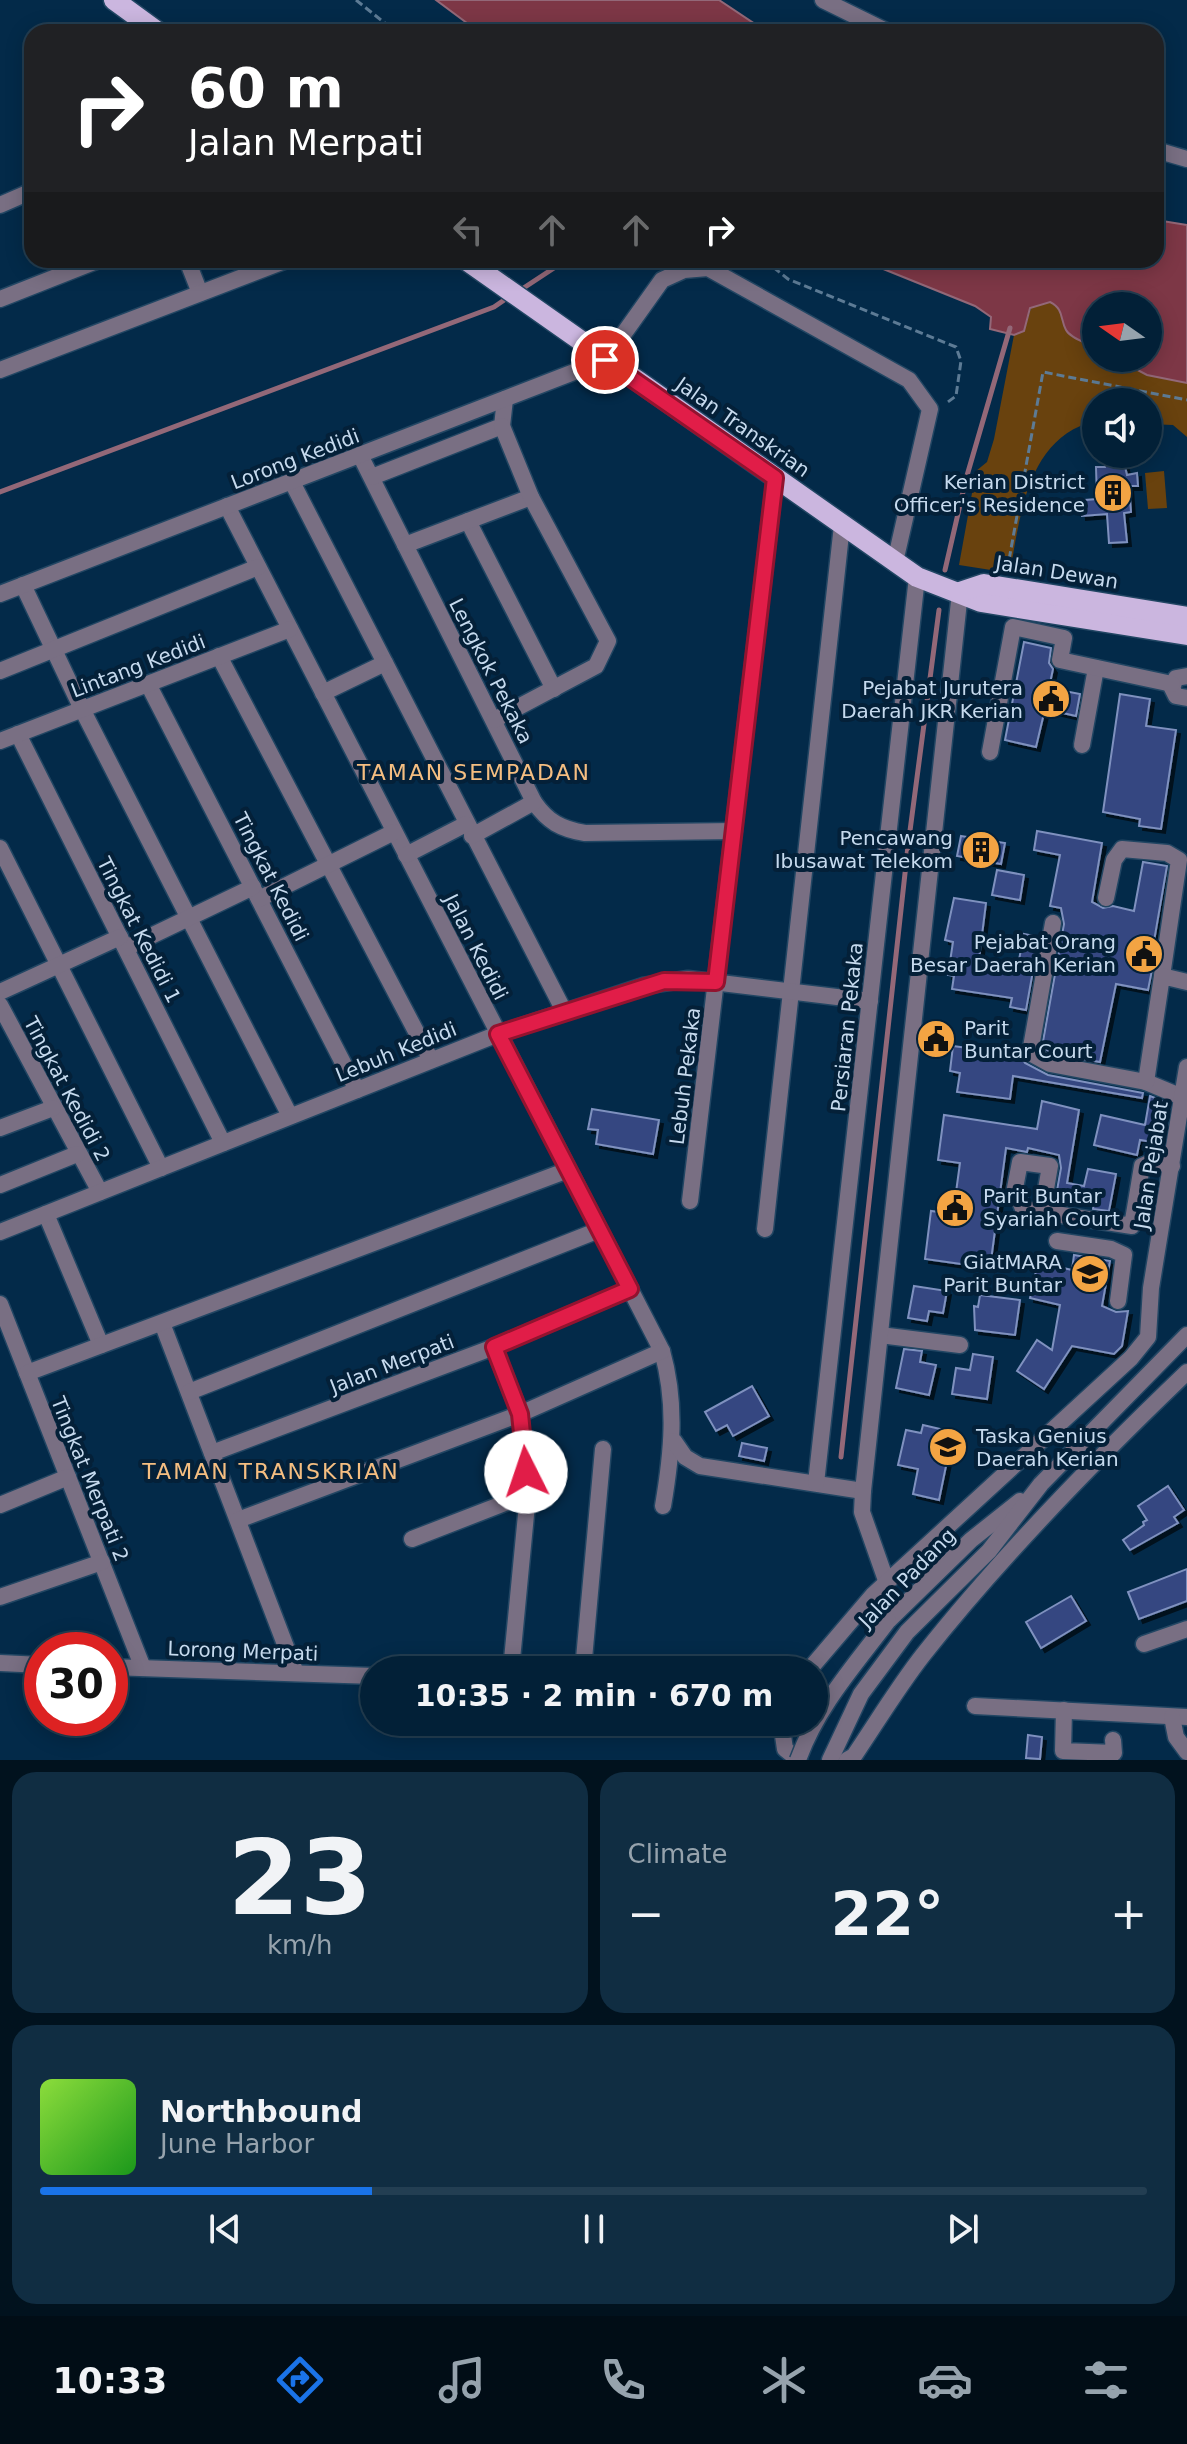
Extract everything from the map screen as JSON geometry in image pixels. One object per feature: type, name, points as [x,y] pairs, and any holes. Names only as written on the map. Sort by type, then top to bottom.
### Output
[{"type":"main road","points":[[114,0],[147,24]]},
{"type":"main road","name":"Jalan Transkrian","points":[[477,268],[917,577],[960,592]]},
{"type":"main road","name":"Jalan Dewan","points":[[960,592],[984,584],[1187,617]]},
{"type":"main road","name":"Jalan Dewan","points":[[960,592],[981,602],[1187,635]]},
{"type":"street","points":[[823,0],[872,24]]},
{"type":"street","points":[[1164,152],[1187,159]]},
{"type":"street","points":[[0,205],[24,194]]},
{"type":"street","points":[[0,299],[79,268]]},
{"type":"street","points":[[190,268],[200,293]]},
{"type":"street","points":[[0,370],[266,268]]},
{"type":"street","points":[[605,360],[662,280],[684,270],[708,268],[909,380],[930,409],[895,562]]},
{"type":"street","name":"Lorong Kedidi","points":[[0,594],[605,360]]},
{"type":"street","points":[[494,720],[596,666],[608,641],[531,497],[502,426],[505,399]]},
{"type":"street","points":[[372,477],[502,426]]},
{"type":"street","name":"Lengkok Pekaka","points":[[360,455],[545,819],[563,829],[585,833],[734,831]]},
{"type":"street","name":"Lebuh Pekaka","points":[[690,1201],[775,478]]},
{"type":"street","points":[[292,482],[564,1011]]},
{"type":"street","points":[[405,545],[531,497]]},
{"type":"street","name":"Jalan Kedidi","points":[[227,506],[662,1351],[671,1384],[674,1441],[663,1506]]},
{"type":"street","points":[[468,521],[554,689]]},
{"type":"street","points":[[765,1229],[794,992],[842,525]]},
{"type":"street","points":[[0,671],[258,567]]},
{"type":"street","name":"Persiaran Pekaka","points":[[816,1483],[917,577]]},
{"type":"street","points":[[23,585],[82,709],[290,1116]]},
{"type":"street","points":[[821,1656],[887,1583],[862,1512],[863,1491],[960,592]]},
{"type":"street","points":[[990,752],[1013,627],[1064,638],[1060,660],[1180,680],[1176,696],[1187,698]]},
{"type":"street","name":"Lintang Kedidi","points":[[0,741],[290,629]]},
{"type":"street","points":[[219,656],[326,866],[431,1060]]},
{"type":"street","points":[[323,693],[385,663]]},
{"type":"street","points":[[1082,745],[1096,668]]},
{"type":"street","name":"Tingkat Kedidi","points":[[148,684],[357,1090]]},
{"type":"street","name":"Tingkat Kedidi 1","points":[[18,734],[223,1143]]},
{"type":"street","points":[[406,855],[534,802]]},
{"type":"street","points":[[0,992],[59,965],[326,866],[394,832]]},
{"type":"street","points":[[0,848],[161,1168]]},
{"type":"street","points":[[1106,898],[1114,860],[1122,849],[1167,853],[1179,860],[1146,1082]]},
{"type":"street","points":[[1053,923],[1030,1053],[1050,1064],[1146,1082],[1182,1097]]},
{"type":"street","points":[[1162,976],[1187,982]]},
{"type":"street","name":"Lebuh Kedidi","points":[[0,1232],[498,1034],[664,981],[716,982],[870,1001]]},
{"type":"street","name":"Tingkat Kedidi 2","points":[[1,1009],[100,1192]]},
{"type":"street","points":[[0,1043],[17,1038]]},
{"type":"street","name":"Jalan Pejabat","points":[[887,1583],[1131,1358],[1148,1337],[1155,1268],[1187,1067]]},
{"type":"street","points":[[0,1128],[53,1108]]},
{"type":"street","points":[[0,1185],[77,1154]]},
{"type":"street","points":[[1042,1212],[1132,1226],[1142,1166],[1154,1161],[1172,1166]]},
{"type":"street","points":[[27,1373],[568,1170]]},
{"type":"street","points":[[46,1214],[101,1345]]},
{"type":"street","points":[[189,1392],[599,1230]]},
{"type":"street","points":[[1057,1241],[1118,1251],[1124,1255],[1126,1265],[1118,1301]]},
{"type":"street","points":[[1126,1265],[1155,1268]]},
{"type":"street","name":"Jalan Merpati","points":[[212,1453],[494,1347],[630,1289]]},
{"type":"street","name":"Tingkat Merpati 2","points":[[0,1304],[143,1668]]},
{"type":"street","points":[[162,1323],[296,1673]]},
{"type":"street","points":[[880,1335],[960,1345]]},
{"type":"street","name":"Jalan Padang","points":[[830,1760],[861,1694],[907,1632],[989,1551],[1041,1484],[1187,1335]]},
{"type":"street","points":[[494,1347],[520,1414],[528,1494],[512,1656]]},
{"type":"street","points":[[238,1520],[520,1414],[662,1351]]},
{"type":"street","points":[[847,1760],[854,1756],[921,1658],[975,1591],[1124,1433],[1187,1372]]},
{"type":"street","points":[[674,1441],[685,1457],[700,1466],[863,1491]]},
{"type":"street","points":[[584,1656],[603,1449]]},
{"type":"street","points":[[0,1505],[68,1477]]},
{"type":"street","name":"Jalan Padang","points":[[798,1760],[808,1734],[829,1697],[888,1621],[971,1540],[1041,1484]]},
{"type":"street","points":[[412,1539],[528,1494]]},
{"type":"street","points":[[0,1597],[102,1562]]},
{"type":"street","points":[[1144,1644],[1187,1629]]},
{"type":"street","points":[[0,1663],[24,1664]]},
{"type":"street","name":"Lorong Merpati","points":[[128,1668],[360,1675]]},
{"type":"street","points":[[975,1706],[1179,1717],[1176,1737],[1187,1752]]},
{"type":"street","points":[[997,1717],[1019,1708]]},
{"type":"street","points":[[1064,1710],[1063,1751],[1114,1753],[1113,1740]]},
{"type":"street","points":[[783,1736],[785,1749],[798,1760]]},
{"type":"path","points":[[356,0],[386,24]]},
{"type":"path","points":[[774,268],[788,279],[956,347],[961,361],[956,396],[930,409]]},
{"type":"path","points":[[1004,587],[1043,372],[1187,400]]},
{"type":"shaded area","points":[[436,0],[719,0],[755,24],[468,24]]},
{"type":"shaded area","points":[[1164,221],[1187,225],[1187,383],[1141,372],[1162,372],[1162,292],[1082,292],[1082,341],[1068,333],[1060,311],[1050,302],[1030,308],[1024,331],[1014,335],[990,329],[991,317],[975,306],[881,268],[1164,268]]},
{"type":"shaded area","points":[[1050,302],[1061,311],[1071,336],[1082,341],[1082,372],[1141,372],[1187,383],[1187,437],[1173,425],[1162,425],[1162,388],[1082,388],[1082,426],[1055,443],[1031,481],[1018,527],[1010,573],[959,565],[976,471],[987,462],[994,439],[1014,335],[1024,331],[1031,308]]},
{"type":"shaded area","points":[[1164,471],[1167,508],[1148,509],[1145,473]]},
{"type":"building","name":"Kerian District Officer's Residence","points":[[1096,468],[1125,468],[1127,475],[1137,473],[1138,486],[1129,486],[1131,512],[1124,513],[1127,542],[1109,543],[1107,514],[1082,516],[1081,505],[1085,504],[1085,500],[1097,499]]},
{"type":"building","points":[[1024,642],[1051,648],[1049,663],[1053,669],[1049,688],[1080,694],[1076,716],[1045,709],[1036,747],[1005,740]]},
{"type":"building","points":[[1120,694],[1150,699],[1146,726],[1176,730],[1161,829],[1139,826],[1140,819],[1103,812]]},
{"type":"building","points":[[1037,831],[1102,843],[1092,902],[1103,908],[1113,906],[1134,911],[1143,862],[1167,866],[1153,947],[1150,946],[1145,968],[1152,970],[1148,990],[1116,984],[1100,1062],[1054,1054],[1042,1047],[1064,924],[1061,908],[1050,906],[1060,855],[1034,850]]},
{"type":"building","name":"Pencawang Ibusawat Telekom","points":[[961,836],[1005,843],[1001,864],[957,856]]},
{"type":"building","points":[[997,870],[1024,875],[1020,900],[992,895]]},
{"type":"building","points":[[954,898],[986,903],[979,959],[1018,965],[1024,934],[1039,937],[1026,1010],[1010,1007],[1012,998],[952,989],[954,976],[948,975],[953,942],[945,940]]},
{"type":"building","points":[[953,1046],[1020,1055],[1025,1063],[1048,1075],[1143,1093],[1142,1098],[1013,1076],[1010,1099],[957,1092],[960,1073],[950,1071]]},
{"type":"building","points":[[1150,1096],[1163,1101],[1153,1142],[1140,1140],[1137,1155],[1094,1145],[1101,1115],[1145,1125]]},
{"type":"building","points":[[1042,1101],[1079,1110],[1067,1183],[1084,1186],[1088,1169],[1116,1174],[1109,1211],[1093,1209],[1094,1203],[1056,1196],[1061,1168],[1059,1155],[1028,1148],[1027,1152],[1006,1148],[990,1268],[925,1259],[931,1211],[953,1214],[960,1163],[938,1160],[944,1115],[1037,1129]]},
{"type":"building","points":[[592,1109],[659,1120],[653,1154],[596,1144],[598,1130],[588,1129]]},
{"type":"building","points":[[1074,1255],[1110,1261],[1102,1306],[1116,1312],[1128,1311],[1122,1346],[1114,1354],[1072,1346],[1044,1389],[1017,1371],[1037,1340],[1052,1350],[1060,1305],[1030,1298],[1038,1262],[1072,1270]]},
{"type":"building","points":[[914,1286],[947,1291],[943,1313],[929,1311],[927,1321],[908,1318]]},
{"type":"building","points":[[980,1295],[1020,1300],[1015,1335],[975,1330],[974,1306],[978,1307]]},
{"type":"building","points":[[904,1349],[922,1351],[920,1362],[936,1365],[929,1395],[896,1388]]},
{"type":"building","points":[[973,1354],[993,1357],[987,1399],[952,1394],[956,1368],[970,1370]]},
{"type":"building","points":[[752,1386],[769,1416],[733,1436],[727,1425],[716,1431],[705,1412]]},
{"type":"building","points":[[923,1425],[953,1432],[939,1500],[913,1494],[918,1469],[898,1465],[906,1430],[921,1433]]},
{"type":"building","points":[[742,1443],[767,1448],[764,1461],[739,1456]]},
{"type":"building","points":[[1168,1486],[1184,1510],[1174,1517],[1178,1523],[1130,1550],[1123,1540],[1147,1520],[1138,1506]]},
{"type":"building","points":[[1187,1569],[1187,1601],[1139,1619],[1128,1592]]},
{"type":"building","points":[[1071,1596],[1086,1621],[1041,1648],[1026,1622]]},
{"type":"building","points":[[1028,1735],[1042,1737],[1040,1759],[1026,1758]]},
{"type":"waterway","points":[[519,291],[554,268]]},
{"type":"waterway","points":[[0,492],[494,307],[510,296]]},
{"type":"waterway","points":[[945,570],[966,479],[1010,328]]},
{"type":"waterway","points":[[841,1457],[908,846],[939,610]]},
{"type":"place","name":"Kerian District Officer's Residence","points":[[1113,493]]},
{"type":"place","name":"Pejabat Jurutera Daerah JKR Kerian","points":[[1051,699]]},
{"type":"place","name":"Pencawang Ibusawat Telekom","points":[[981,850]]},
{"type":"place","name":"Pejabat Orang Besar Daerah Kerian","points":[[1144,954]]},
{"type":"place","name":"Parit Buntar Court","points":[[936,1039]]},
{"type":"place","name":"Parit Buntar Syariah Court","points":[[955,1208]]},
{"type":"place","name":"GiatMARA Parit Buntar","points":[[1090,1274]]},
{"type":"place","name":"Taska Genius Daerah Kerian","points":[[948,1447]]},
{"type":"district","name":"TAMAN SEMPADAN","points":[[474,772]]},
{"type":"district","name":"TAMAN TRANSKRIAN","points":[[271,1471]]},
{"type":"route","points":[[526,1472],[520,1414],[494,1347],[630,1289],[498,1034],[643,986],[688,979],[716,982],[775,478],[605,360]]}]
